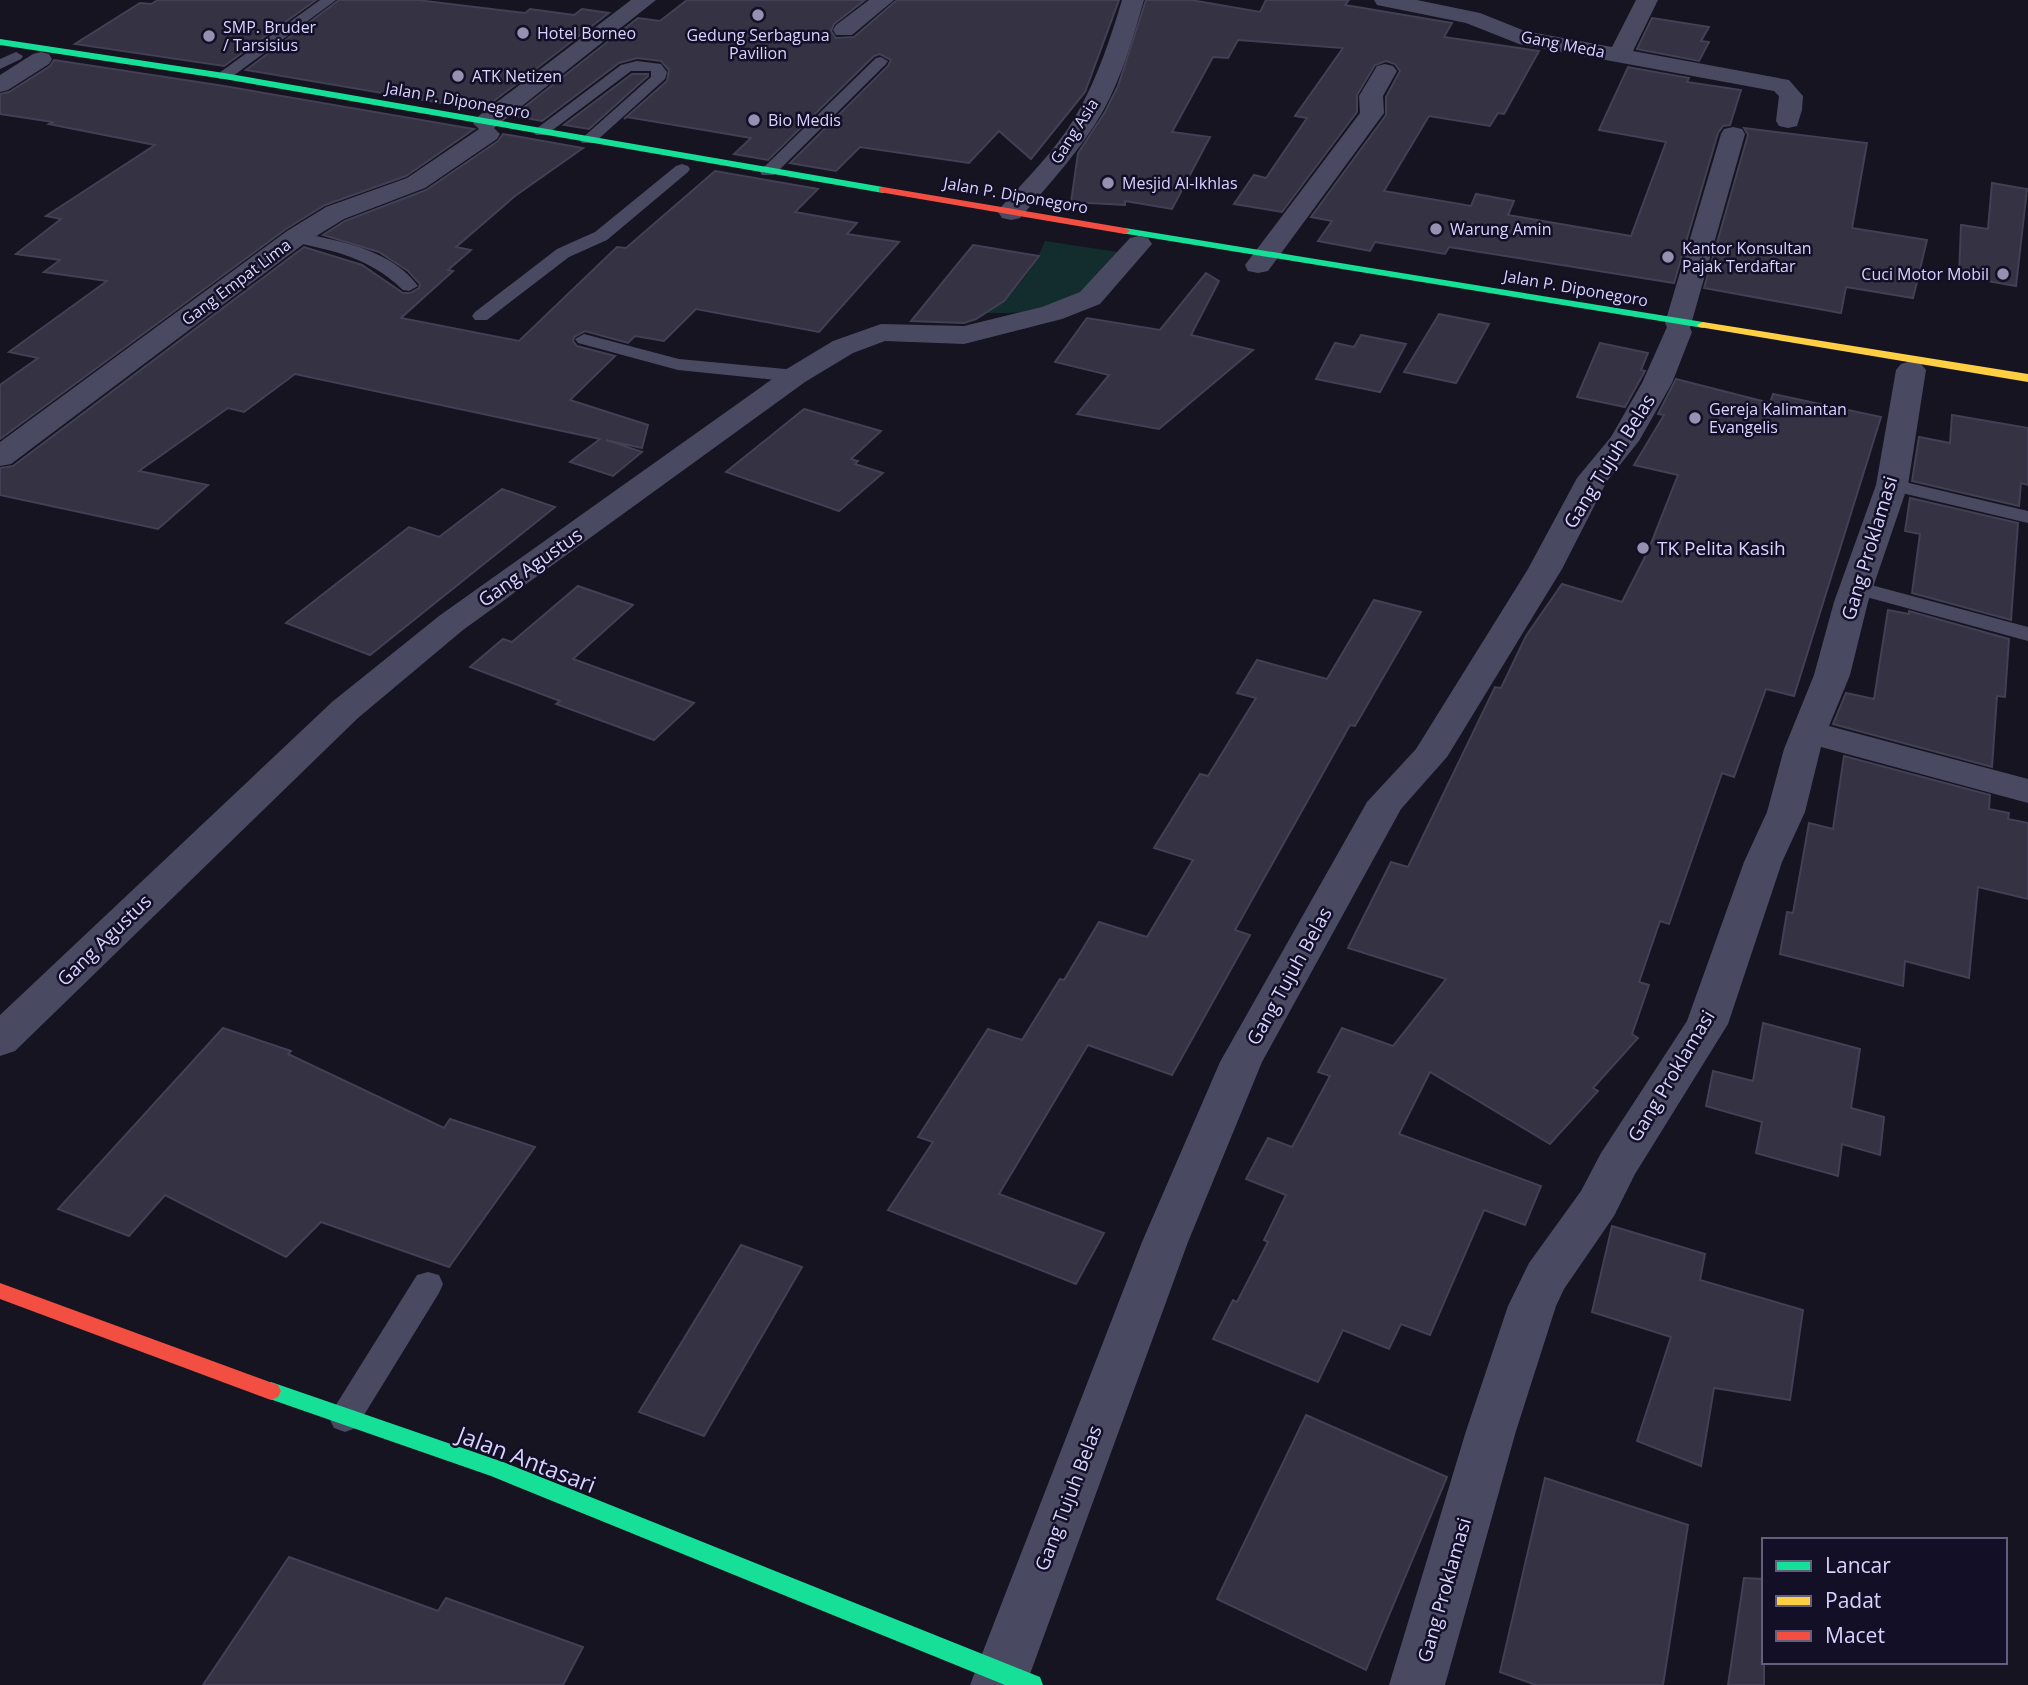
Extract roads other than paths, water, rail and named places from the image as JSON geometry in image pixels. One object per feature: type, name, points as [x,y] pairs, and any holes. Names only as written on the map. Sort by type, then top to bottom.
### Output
[{"type":"main road","name":"Jalan P. Diponegoro","points":[[0,42],[224,76],[682,169],[1139,244],[1263,260]]},
{"type":"main road","name":"Jalan P. Diponegoro","points":[[8,55],[242,88],[487,128],[541,132],[1011,212],[1263,260],[2028,388]]},
{"type":"main road","name":"Jalan P. Diponegoro","points":[[1679,328],[2028,378]]},
{"type":"main road","name":"Jalan Antasari","points":[[0,1291],[345,1418],[496,1469],[1011,1681]]},
{"type":"street","name":"Gang Empat Lima","points":[[0,457],[296,237],[335,213],[416,183],[645,0]]},
{"type":"street","points":[[844,30],[883,0]]},
{"type":"street","name":"Gang Asia","points":[[1011,212],[1060,156],[1091,111],[1119,47],[1133,0]]},
{"type":"street","name":"Gang Meda","points":[[1385,0],[1472,18],[1519,37],[1781,85],[1790,91],[1792,97],[1788,121]]},
{"type":"street","points":[[1620,55],[1647,0]]},
{"type":"street","points":[[0,85],[41,59]]},
{"type":"street","points":[[1263,260],[1372,113],[1371,96],[1385,71]]},
{"type":"street","name":"Gang Tujuh Belas","points":[[1011,1681],[1165,1242],[1241,1062],[1386,802],[1429,757],[1545,569],[1593,478],[1624,441],[1657,383],[1679,328],[1733,134]]},
{"type":"street","name":"Gang Agustus","points":[[0,1040],[355,701],[451,622],[795,376],[850,343],[881,333],[964,335],[1052,313],[1090,298],[1139,244]]},
{"type":"street","name":"Gang Proklamasi","points":[[1417,1685],[1491,1431],[1532,1306],[1546,1277],[1598,1203],[1617,1165],[1707,1024],[1763,862],[1786,812],[1802,749],[1832,675],[1856,587],[1892,485],[1911,370]]},
{"type":"street","points":[[1809,732],[2028,791]]},
{"type":"lane","points":[[224,76],[329,0]]},
{"type":"lane","points":[[0,65],[8,55]]},
{"type":"lane","points":[[768,172],[881,61]]},
{"type":"lane","points":[[541,132],[626,68],[637,65],[656,67],[660,72],[659,79],[588,140]]},
{"type":"lane","points":[[481,316],[563,253],[601,236],[682,169]]},
{"type":"lane","points":[[296,237],[374,257],[393,270],[409,286]]},
{"type":"lane","points":[[584,339],[678,364],[795,376]]},
{"type":"lane","points":[[1892,485],[2028,517]]},
{"type":"lane","points":[[1856,587],[2028,634]]},
{"type":"lane","points":[[345,1418],[428,1284]]},
{"type":"place","name":"Gedung Serbaguna Pavilion","points":[[758,15]]},
{"type":"place","name":"Hotel Borneo","points":[[523,33]]},
{"type":"place","name":"SMP. Bruder / Tarsisius","points":[[209,36]]},
{"type":"place","name":"ATK Netizen","points":[[458,76]]},
{"type":"place","name":"Bio Medis","points":[[754,120]]},
{"type":"place","name":"Mesjid Al-Ikhlas","points":[[1108,183]]},
{"type":"place","name":"Warung Amin","points":[[1436,229]]},
{"type":"place","name":"Kantor Konsultan Pajak Terdaftar","points":[[1668,257]]},
{"type":"place","name":"Cuci Motor Mobil","points":[[2003,274]]},
{"type":"place","name":"Gereja Kalimantan Evangelis","points":[[1695,418]]},
{"type":"place","name":"TK Pelita Kasih","points":[[1643,548]]}]
